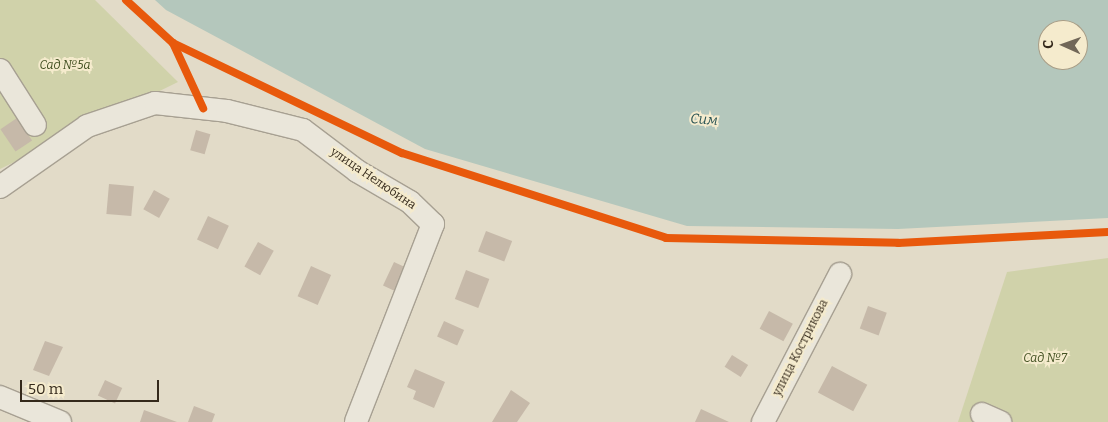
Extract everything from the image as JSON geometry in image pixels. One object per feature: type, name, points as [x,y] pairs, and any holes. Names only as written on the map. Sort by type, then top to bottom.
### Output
[{"type":"street","points":[[0,70],[35,125]]},
{"type":"street","name":"улица Нелюбина","points":[[0,187],[86,126],[155,102],[227,111],[303,130],[357,171],[410,202],[433,224],[356,422]]},
{"type":"street","name":"улица Кострикова","points":[[763,422],[840,274]]},
{"type":"street","points":[[0,397],[60,422]]},
{"type":"green space","name":"Сад №5а","points":[[0,0],[95,0],[178,82],[0,169]]},
{"type":"green space","name":"Сад №7","points":[[1108,258],[1108,422],[958,422],[1007,272]]},
{"type":"water","name":"Сим","points":[[155,0],[1108,0],[1108,218],[898,229],[687,226],[425,149],[166,10]]},
{"type":"building","points":[[17,118],[32,140],[16,152],[0,129]]},
{"type":"building","points":[[196,130],[210,134],[205,154],[190,150]]},
{"type":"building","points":[[109,184],[134,186],[131,216],[106,214]]},
{"type":"building","points":[[154,190],[170,199],[159,218],[143,209]]},
{"type":"building","points":[[208,216],[229,226],[218,249],[197,240]]},
{"type":"building","points":[[486,231],[512,241],[504,262],[478,252]]},
{"type":"building","points":[[258,242],[274,251],[260,275],[244,266]]},
{"type":"building","points":[[394,262],[411,270],[400,294],[383,286]]},
{"type":"building","points":[[311,266],[331,275],[318,305],[298,296]]},
{"type":"building","points":[[466,270],[489,279],[478,308],[455,299]]},
{"type":"building","points":[[868,306],[887,313],[879,335],[860,329]]},
{"type":"building","points":[[769,311],[793,324],[783,341],[760,329]]},
{"type":"building","points":[[444,321],[464,330],[457,345],[437,337]]},
{"type":"building","points":[[45,341],[63,347],[49,376],[33,370]]},
{"type":"building","points":[[732,355],[748,365],[741,377],[725,367]]},
{"type":"building","points":[[832,366],[867,385],[853,411],[818,392]]},
{"type":"building","points":[[415,369],[445,382],[434,408],[413,399],[416,391],[407,387]]},
{"type":"building","points":[[105,380],[122,388],[115,403],[98,395]]},
{"type":"building","points":[[511,390],[530,403],[517,422],[492,422]]},
{"type":"building","points":[[194,406],[215,414],[212,422],[188,422]]},
{"type":"building","points":[[701,409],[729,422],[695,422]]},
{"type":"building","points":[[144,410],[177,422],[140,422]]},
{"type":"cycle path","points":[[126,0],[173,43],[402,153],[666,238],[898,243],[1108,232]]},
{"type":"cycle path","points":[[173,43],[203,108]]}]
